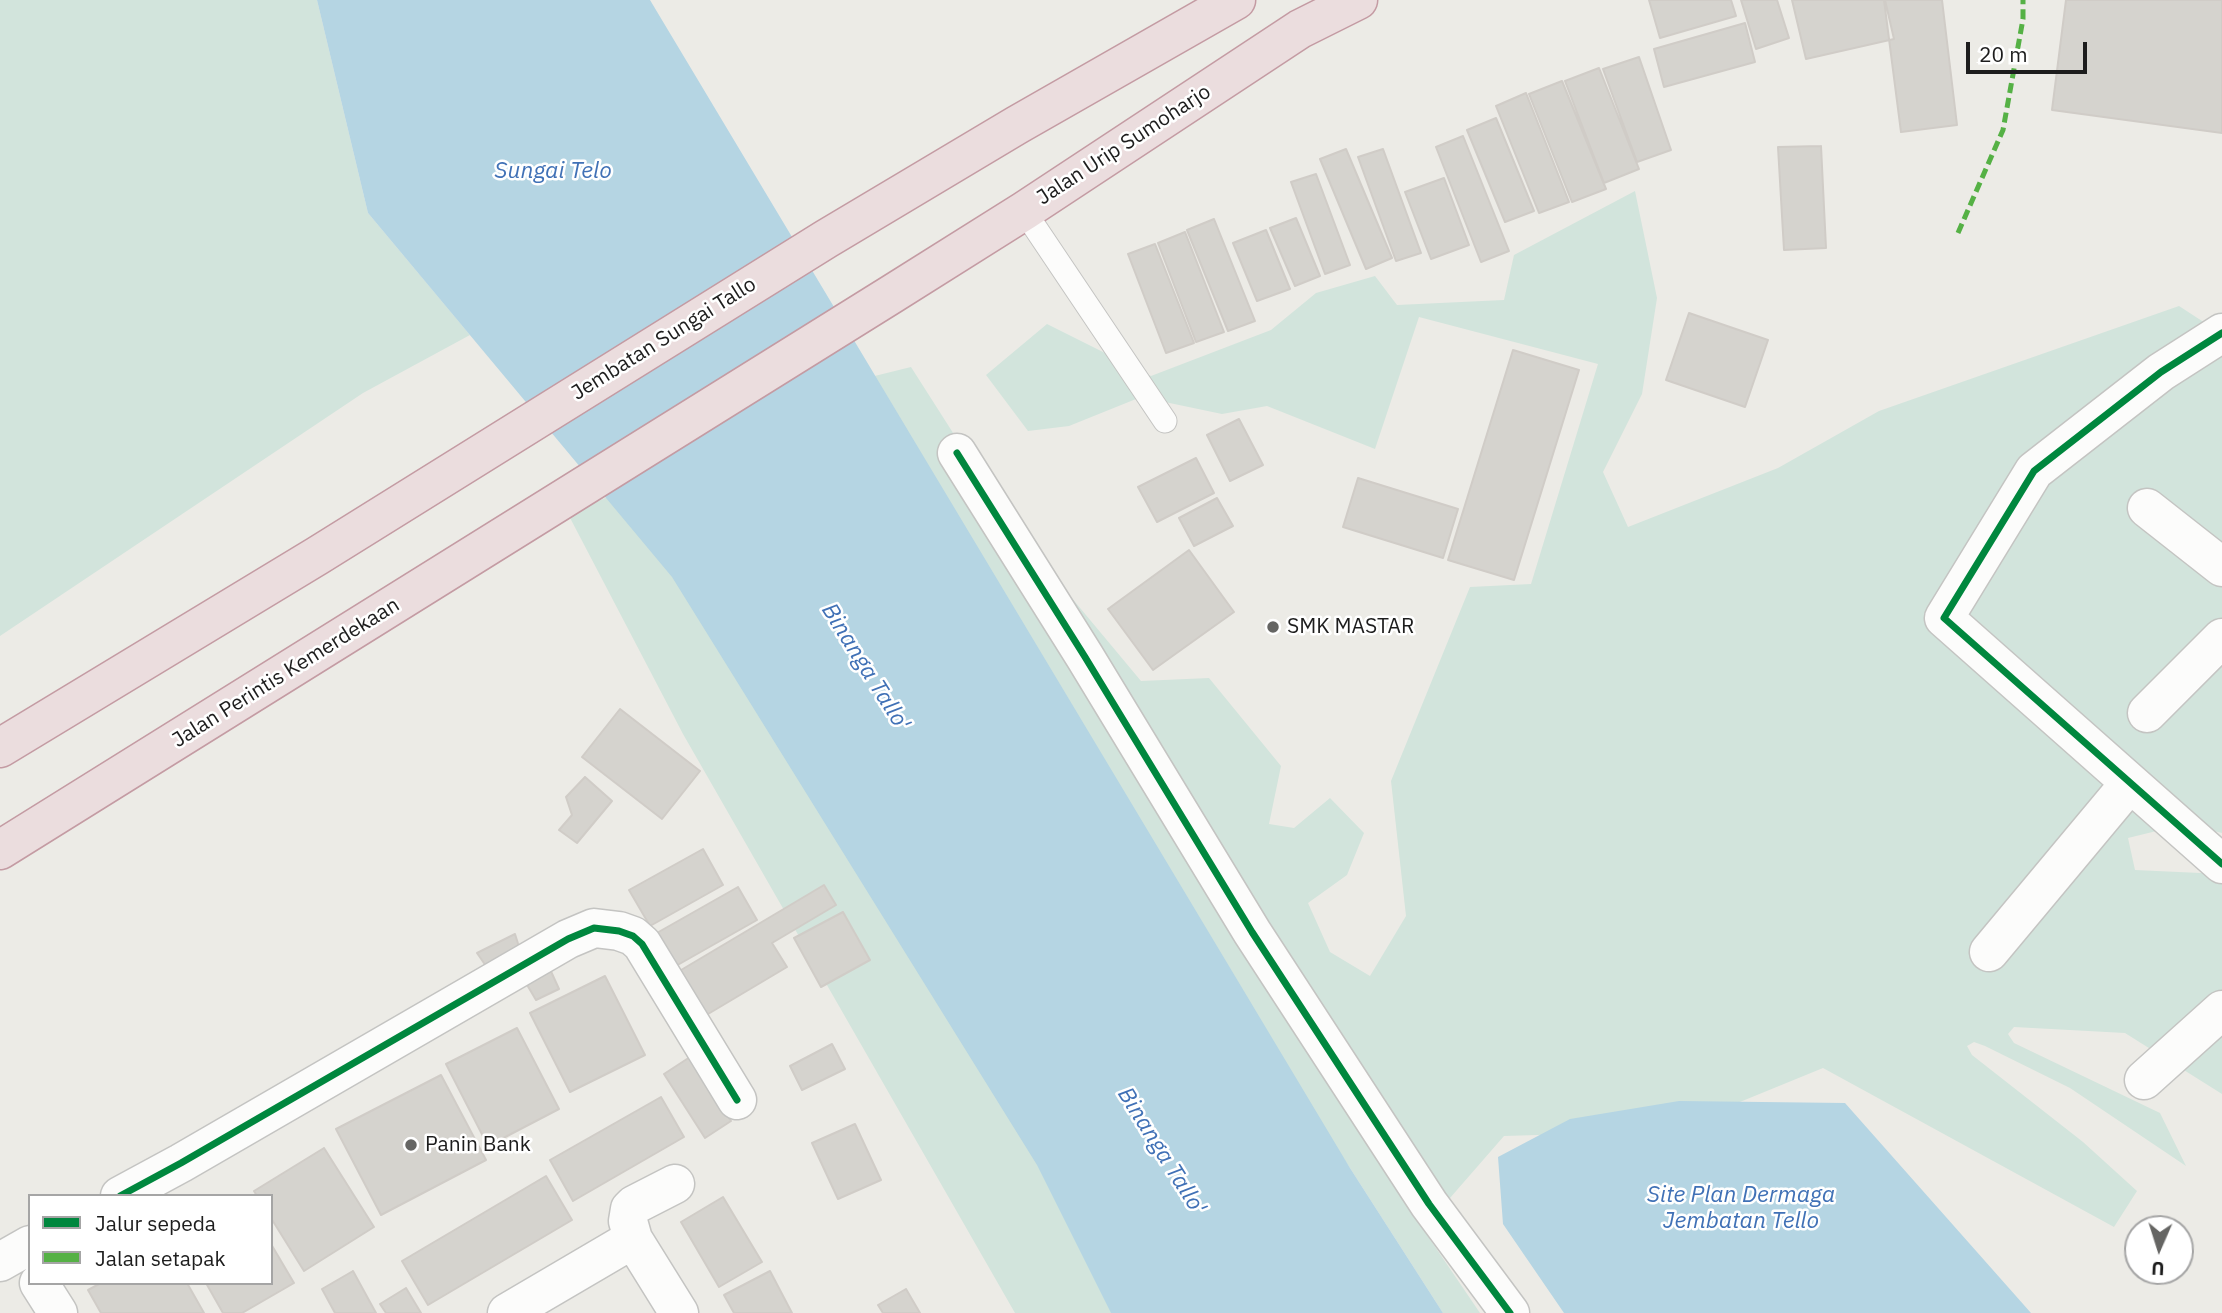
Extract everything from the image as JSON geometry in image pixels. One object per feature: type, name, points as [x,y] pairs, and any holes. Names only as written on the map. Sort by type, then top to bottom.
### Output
[{"type":"highway","name":"Jembatan Sungai Tallo","points":[[0,748],[317,556],[826,240],[1017,125],[1236,0]]},
{"type":"highway","name":"Jalan Urip Sumoharjo","points":[[570,494],[1024,211],[1300,30],[1357,0]]},
{"type":"highway","name":"Jalan Perintis Kemerdekaan","points":[[0,850],[570,494]]},
{"type":"street","points":[[2222,333],[2161,372],[2034,471],[1944,618],[2222,864]]},
{"type":"street","points":[[957,453],[1252,932],[1429,1204],[1510,1313]]},
{"type":"street","points":[[2147,508],[2222,567]]},
{"type":"street","points":[[2147,713],[2222,638]]},
{"type":"street","points":[[1989,952],[2130,783]]},
{"type":"street","points":[[124,1194],[568,939],[594,928],[626,933],[642,944],[737,1100]]},
{"type":"street","points":[[2144,1080],[2222,1010]]},
{"type":"street","points":[[675,1184],[634,1205],[630,1209],[628,1226],[633,1240],[679,1313]]},
{"type":"street","points":[[506,1313],[633,1240]]},
{"type":"street","points":[[40,1285],[58,1313]]},
{"type":"lane","points":[[1024,211],[1165,421]]},
{"type":"shaded area","points":[[0,0],[317,0],[368,213],[470,335],[363,393],[0,636]]},
{"type":"shaded area","points":[[1635,191],[1657,298],[1642,394],[1603,472],[1628,527],[1778,468],[1879,411],[2179,306],[2222,334],[2222,833],[2185,824],[2128,838],[2135,870],[2222,874],[2222,1094],[2125,1033],[2014,1027],[2008,1034],[2014,1043],[2160,1113],[2186,1166],[2070,1088],[1985,1046],[1974,1042],[1967,1046],[1972,1055],[2083,1142],[2137,1191],[2114,1227],[1823,1068],[1669,1131],[1504,1136],[1423,1229],[1480,1313],[1443,1313],[1350,1168],[814,391],[911,367],[1015,530],[1141,681],[1209,678],[1281,766],[1269,824],[1294,828],[1330,798],[1364,833],[1347,875],[1308,903],[1330,952],[1370,976],[1406,916],[1391,781],[1470,587],[1531,584],[1598,364],[1419,317],[1375,449],[1267,406],[1222,414],[1141,397],[1069,426],[1028,431],[986,375],[1047,324],[1151,376],[1271,330],[1316,293],[1375,276],[1397,305],[1504,300],[1514,255]]},
{"type":"shaded area","points":[[638,484],[1167,1313],[1015,1313],[683,734],[568,514]]},
{"type":"water","name":"Sungai Telo","points":[[317,0],[650,0],[1350,1168],[1443,1313],[1111,1313],[1037,1165],[672,577],[368,213]]},
{"type":"water","name":"Site Plan Dermaga Jembatan Tello","points":[[1679,1101],[1845,1103],[2031,1313],[1564,1313],[1503,1224],[1498,1157],[1570,1119]]},
{"type":"building","points":[[1649,0],[1731,0],[1736,16],[1660,38]]},
{"type":"building","points":[[1741,0],[1777,0],[1789,38],[1756,49]]},
{"type":"building","points":[[1792,0],[1885,0],[1894,39],[1806,59]]},
{"type":"building","points":[[1884,0],[1942,0],[1957,125],[1901,132]]},
{"type":"building","points":[[2066,0],[2222,0],[2222,133],[2052,110]]},
{"type":"building","points":[[1745,23],[1755,62],[1664,87],[1654,49]]},
{"type":"building","points":[[1639,57],[1671,150],[1637,162],[1603,69]]},
{"type":"building","points":[[1599,68],[1639,169],[1604,183],[1565,81]]},
{"type":"building","points":[[1562,81],[1606,189],[1572,202],[1529,94]]},
{"type":"building","points":[[1526,93],[1569,202],[1539,213],[1496,106]]},
{"type":"building","points":[[1496,118],[1534,211],[1505,222],[1467,130]]},
{"type":"building","points":[[1463,136],[1509,251],[1481,262],[1436,147]]},
{"type":"building","points":[[1821,146],[1826,248],[1784,250],[1778,147]]},
{"type":"building","points":[[1346,149],[1392,258],[1366,269],[1320,159]]},
{"type":"building","points":[[1383,149],[1421,253],[1396,261],[1358,157]]},
{"type":"building","points":[[1316,174],[1350,265],[1325,274],[1291,182]]},
{"type":"building","points":[[1444,178],[1469,245],[1431,259],[1405,192]]},
{"type":"building","points":[[1296,218],[1320,276],[1295,286],[1270,228]]},
{"type":"building","points":[[1214,219],[1255,321],[1228,331],[1187,230]]},
{"type":"building","points":[[1266,230],[1290,289],[1257,301],[1233,243]]},
{"type":"building","points":[[1185,232],[1224,332],[1196,342],[1158,243]]},
{"type":"building","points":[[1155,244],[1194,343],[1166,353],[1128,254]]},
{"type":"building","points":[[1689,313],[1768,340],[1745,407],[1666,380]]},
{"type":"building","points":[[1513,350],[1579,370],[1514,580],[1448,560]]},
{"type":"building","points":[[1239,419],[1263,465],[1230,481],[1207,435]]},
{"type":"building","points":[[1196,458],[1214,493],[1157,522],[1138,487]]},
{"type":"building","points":[[1358,478],[1458,509],[1443,558],[1343,527]]},
{"type":"building","points":[[1217,498],[1233,526],[1194,546],[1179,518]]},
{"type":"building","points":[[1189,550],[1234,612],[1153,670],[1108,609]]},
{"type":"building","points":[[620,709],[700,771],[662,819],[582,757]]},
{"type":"building","points":[[585,777],[612,801],[577,843],[559,830],[572,815],[566,797]]},
{"type":"building","points":[[703,849],[723,885],[650,926],[629,890]]},
{"type":"building","points":[[824,885],[836,905],[772,943],[787,967],[698,1020],[671,976]]},
{"type":"building","points":[[738,887],[757,920],[667,971],[648,938]]},
{"type":"building","points":[[843,912],[870,960],[821,987],[794,938]]},
{"type":"building","points":[[515,934],[520,950],[486,966],[477,953]]},
{"type":"building","points":[[549,967],[559,989],[536,1000],[523,978]]},
{"type":"building","points":[[605,976],[645,1055],[570,1092],[530,1013]]},
{"type":"building","points":[[517,1028],[559,1109],[488,1146],[446,1064]]},
{"type":"building","points":[[832,1044],[845,1069],[802,1090],[790,1066]]},
{"type":"building","points":[[690,1057],[731,1121],[705,1138],[664,1074]]},
{"type":"building","name":"Panin Bank","points":[[441,1075],[486,1160],[381,1215],[336,1129]]},
{"type":"building","points":[[661,1097],[684,1137],[573,1201],[550,1160]]},
{"type":"building","points":[[855,1124],[881,1180],[838,1199],[812,1143]]},
{"type":"building","points":[[324,1148],[374,1227],[304,1271],[273,1221],[273,1194],[256,1194],[254,1191]]},
{"type":"building","points":[[546,1176],[572,1220],[428,1305],[402,1261]]},
{"type":"building","points":[[723,1197],[762,1262],[719,1287],[681,1222]]},
{"type":"building","points":[[273,1247],[294,1283],[242,1313],[223,1313],[207,1285],[273,1285]]},
{"type":"building","points":[[353,1271],[376,1313],[335,1313],[322,1289]]},
{"type":"building","points":[[770,1271],[792,1313],[734,1313],[724,1295]]},
{"type":"building","points":[[97,1285],[188,1285],[204,1313],[101,1313],[88,1290]]},
{"type":"building","points":[[406,1288],[421,1313],[386,1313],[380,1304]]},
{"type":"building","points":[[906,1289],[920,1313],[883,1313],[878,1305]]},
{"type":"marked path","points":[[1958,233],[2003,130],[2023,19],[2023,0]]},
{"type":"cycle path","points":[[2222,333],[2161,372],[2034,471],[1944,618],[2222,864]]},
{"type":"cycle path","points":[[957,453],[1252,932],[1429,1204],[1510,1313]]},
{"type":"cycle path","points":[[124,1194],[568,939],[594,928],[619,931],[633,936],[642,944],[737,1100]]},
{"type":"place","name":"SMK MASTAR","points":[[1273,627]]},
{"type":"place","name":"Panin Bank","points":[[411,1145]]},
{"type":"water label","name":"Binanga Tallo'","points":[[865,667]]},
{"type":"water label","name":"Binanga Tallo'","points":[[1161,1151]]}]
